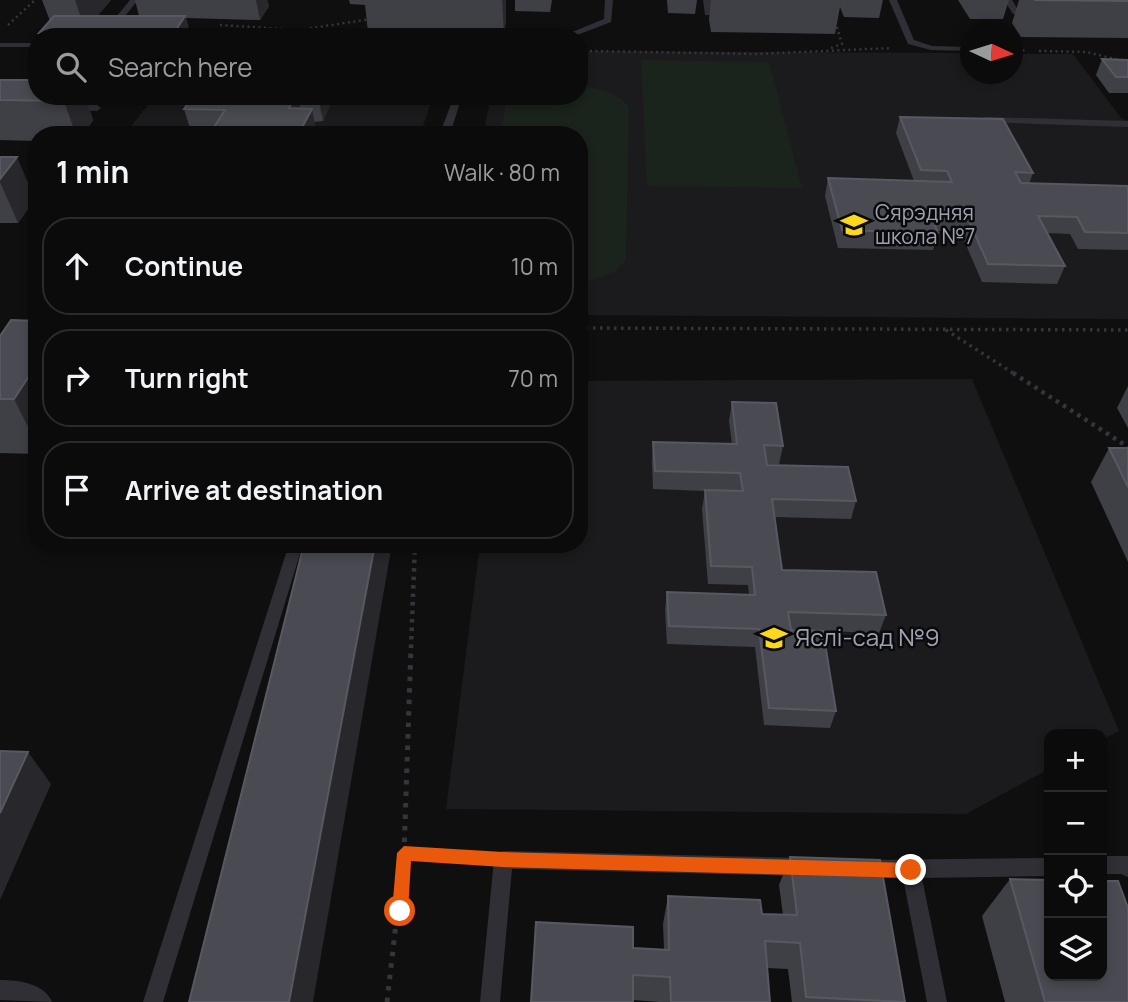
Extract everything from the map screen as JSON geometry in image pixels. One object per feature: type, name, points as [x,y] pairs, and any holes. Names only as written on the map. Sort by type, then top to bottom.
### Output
[{"type":"lane","points":[[111,28],[134,0]]},
{"type":"lane","points":[[587,28],[608,20],[609,0]]},
{"type":"lane","points":[[707,0],[708,13],[734,13]]},
{"type":"lane","points":[[893,0],[911,42],[921,46],[960,48]]},
{"type":"lane","points":[[1008,0],[1016,12],[1042,13]]},
{"type":"lane","points":[[0,45],[28,45]]},
{"type":"lane","points":[[448,126],[455,105]]},
{"type":"lane","points":[[55,107],[97,108]]},
{"type":"lane","points":[[977,119],[1128,124]]},
{"type":"lane","points":[[0,184],[28,185]]},
{"type":"lane","points":[[153,1002],[293,553]]},
{"type":"lane","points":[[490,1002],[503,860],[911,870],[1044,867]]},
{"type":"lane","points":[[1107,865],[1127,864],[1128,868]]},
{"type":"lane","points":[[911,870],[937,1002]]},
{"type":"lane","points":[[0,990],[20,990],[42,1002]]},
{"type":"path","points":[[0,33],[35,0]]},
{"type":"path","points":[[314,28],[361,22],[382,15]]},
{"type":"path","points":[[824,51],[842,44],[837,21],[830,18]]},
{"type":"path","points":[[220,25],[267,28]]},
{"type":"path","points":[[588,50],[756,54],[921,46]]},
{"type":"path","points":[[1023,50],[1086,52],[1128,62]]},
{"type":"path","points":[[588,328],[1128,330]]},
{"type":"path","points":[[945,329],[1128,447]]},
{"type":"path","points":[[387,1002],[404,853],[415,553]]},
{"type":"path","points":[[404,853],[503,860]]},
{"type":"shaded area","name":"Сярэдняя школа №7","points":[[588,51],[960,53],[960,84],[1023,84],[1023,54],[1073,54],[1121,118],[1128,121],[1128,319],[588,315],[588,126],[485,126],[489,105],[588,105]]},
{"type":"shaded area","points":[[641,60],[769,62],[802,188],[647,186]]},
{"type":"shaded area","points":[[588,88],[613,94],[629,107],[626,260],[614,272],[588,282],[588,126],[501,126],[506,105],[588,105]]},
{"type":"shaded area","points":[[148,105],[430,105],[423,126],[131,126]]},
{"type":"shaded area","name":"Яслі-сад №9","points":[[972,379],[1119,731],[1107,737],[1107,729],[1044,729],[1044,772],[966,814],[446,809],[479,553],[588,553],[588,381]]},
{"type":"building","points":[[1034,0],[1128,0],[1128,1]]},
{"type":"building","points":[[54,16],[185,16],[177,28],[43,28]]},
{"type":"building","points":[[1102,59],[1128,60],[1128,77],[1116,77]]},
{"type":"building","points":[[0,80],[28,80],[28,100],[0,100]]},
{"type":"building","points":[[187,105],[290,105],[289,108],[312,109],[303,126],[215,126],[225,110],[184,109]]},
{"type":"building","points":[[900,117],[1003,119],[1033,173],[1015,172],[1021,183],[1128,186],[1128,233],[1085,232],[1077,217],[1038,216],[1065,266],[988,264],[966,214],[930,213],[938,233],[842,230],[828,178],[952,182],[947,171],[921,170]]},
{"type":"building","points":[[0,157],[17,157],[0,179]]},
{"type":"building","points":[[11,320],[28,321],[28,378],[14,399],[0,399],[0,336]]},
{"type":"building","points":[[732,402],[776,403],[783,446],[764,445],[767,465],[848,467],[856,501],[772,499],[782,570],[876,572],[886,615],[788,612],[791,630],[823,631],[836,711],[769,708],[759,629],[669,626],[667,592],[755,595],[752,567],[711,566],[705,490],[743,491],[740,473],[655,471],[653,442],[737,444]]},
{"type":"building","points":[[1109,448],[1128,448],[1128,487]]},
{"type":"building","points":[[302,553],[373,553],[289,1002],[189,1002]]},
{"type":"building","points":[[0,751],[28,752],[0,813]]},
{"type":"building","points":[[790,857],[880,860],[905,1002],[806,997],[800,943],[765,941],[770,1002],[671,1002],[670,977],[633,975],[633,1002],[531,1002],[536,922],[633,927],[633,948],[669,950],[668,896],[760,900],[762,914],[797,915]]},
{"type":"building","points":[[1010,879],[1044,880],[1044,981],[1107,981],[1107,881],[1118,881],[1128,908],[1128,1002],[1045,1002]]},
{"type":"place","name":"Сярэдняя школа №7","points":[[854,225]]},
{"type":"place","name":"Яслі-сад №9","points":[[774,638]]},
{"type":"route","points":[[400,911],[404,853],[503,860],[911,870]]}]
